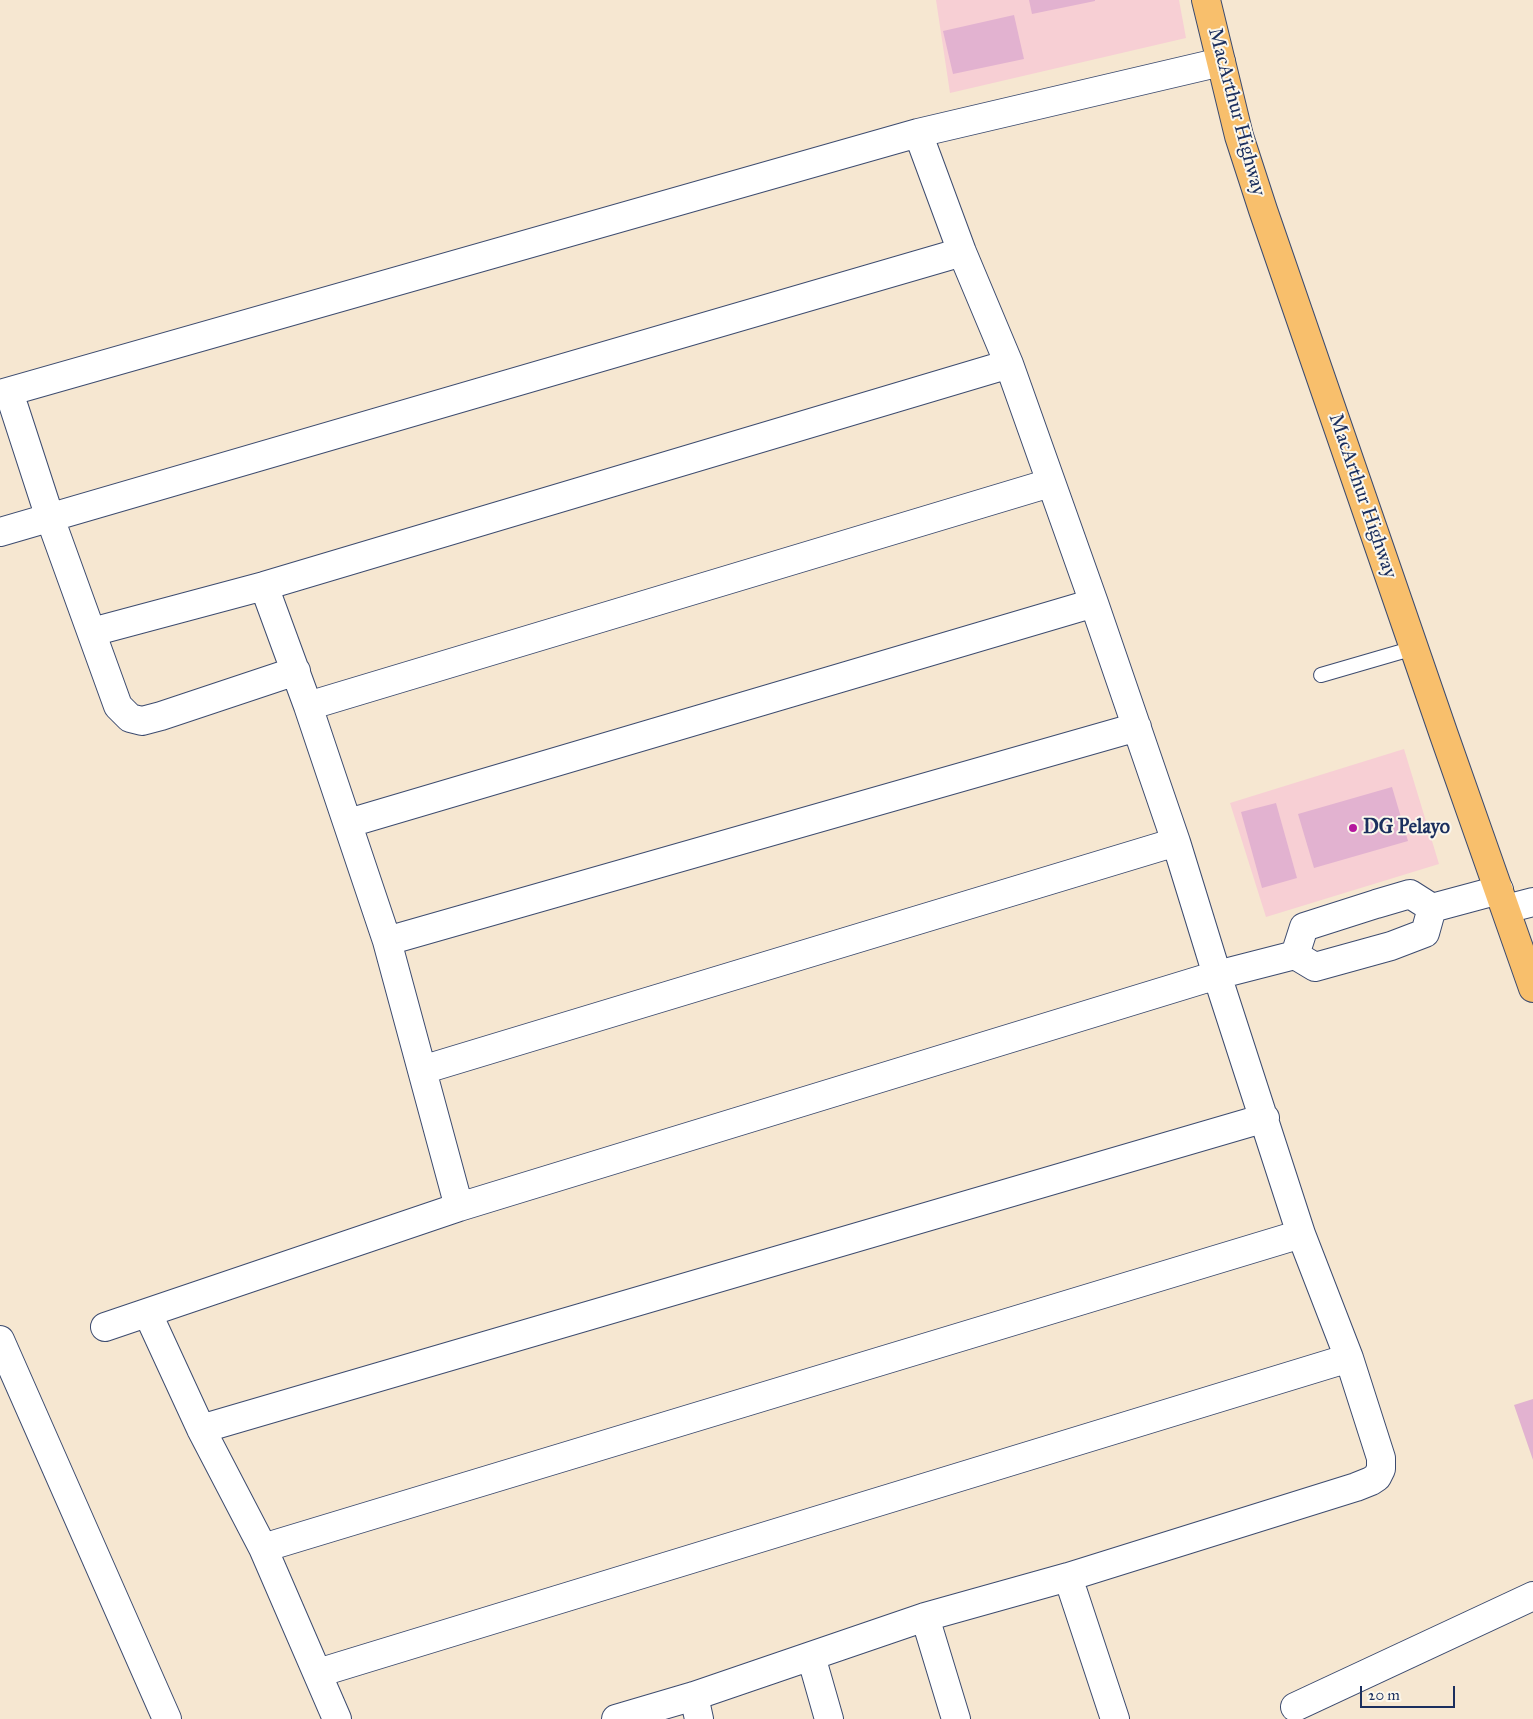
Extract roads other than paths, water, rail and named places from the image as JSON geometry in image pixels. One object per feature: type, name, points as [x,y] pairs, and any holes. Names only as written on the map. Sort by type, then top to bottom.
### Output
[{"type":"highway","name":"MacArthur Highway","points":[[1206,0],[1245,155],[1533,988]]},
{"type":"street","points":[[296,671],[161,716],[142,720],[130,718],[118,706],[4,393],[918,133],[1221,62]]},
{"type":"street","points":[[616,1719],[696,1708],[812,1656],[925,1617],[1068,1577],[1356,1487],[1377,1477],[1381,1469],[1381,1458],[1349,1358],[1301,1234],[1176,842],[1137,727],[1009,364],[962,252],[918,133]]},
{"type":"street","points":[[0,532],[962,252]]},
{"type":"street","points":[[92,632],[264,586],[1009,364]]},
{"type":"street","points":[[308,706],[1050,483]]},
{"type":"street","points":[[264,586],[296,671],[387,941],[459,1207]]},
{"type":"street","points":[[348,823],[1094,603]]},
{"type":"street","points":[[387,941],[1137,727]]},
{"type":"street","points":[[422,1070],[1176,842]]},
{"type":"street","points":[[1295,955],[1304,927],[1410,894],[1432,908],[1502,900],[1533,902]]},
{"type":"street","points":[[105,1327],[459,1207],[1217,975],[1295,955],[1315,967],[1391,946],[1425,933],[1432,908]]},
{"type":"street","points":[[202,1429],[1265,1118]]},
{"type":"street","points":[[263,1548],[1301,1234]]},
{"type":"street","points":[[148,1314],[202,1429],[263,1548],[337,1719]]},
{"type":"street","points":[[2,1351],[167,1719]]},
{"type":"street","points":[[318,1673],[1349,1358]]},
{"type":"street","points":[[1068,1577],[1115,1719]]},
{"type":"street","points":[[1295,1706],[1533,1596]]},
{"type":"street","points":[[925,1617],[956,1719]]},
{"type":"street","points":[[812,1656],[829,1719]]},
{"type":"lane","points":[[1321,675],[1414,648]]},
{"type":"place","name":"DG Pelayo","points":[[1353,828]]}]
